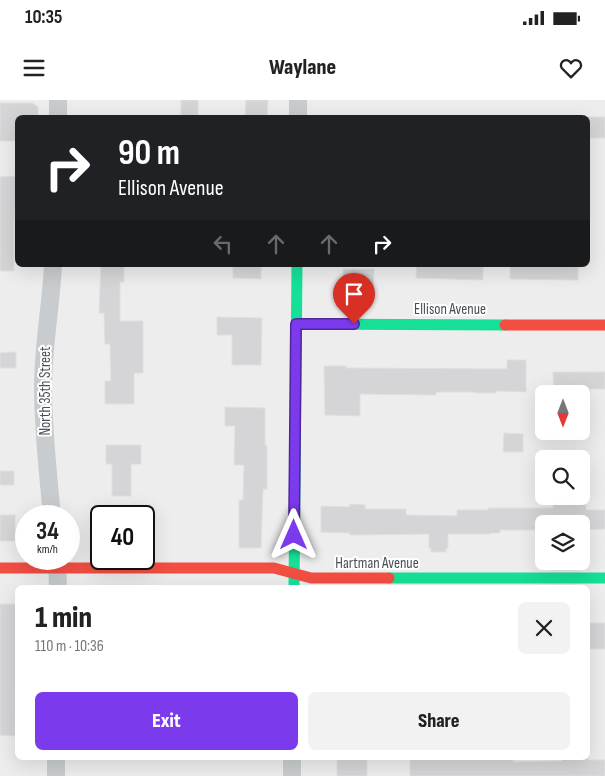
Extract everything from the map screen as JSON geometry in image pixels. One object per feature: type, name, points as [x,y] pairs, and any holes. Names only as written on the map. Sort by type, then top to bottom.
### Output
[{"type":"street","points":[[58,100],[58,115]]},
{"type":"street","points":[[298,100],[298,115]]},
{"type":"street","name":"North 35th Street","points":[[51,505],[46,456],[43,386],[45,340],[53,267]]},
{"type":"street","points":[[294,585],[297,267]]},
{"type":"street","name":"Ellison Avenue","points":[[296,324],[605,325]]},
{"type":"street","name":"Hartman Avenue","points":[[80,564],[274,568],[312,578],[605,578]]},
{"type":"street","name":"Hartman Avenue","points":[[0,568],[15,567]]},
{"type":"street","points":[[58,570],[58,585]]},
{"type":"street","points":[[56,760],[56,776]]},
{"type":"street","points":[[292,760],[292,776]]},
{"type":"building","points":[[181,100],[198,100],[198,115],[181,115]]},
{"type":"building","points":[[246,100],[268,100],[267,115],[245,115]]},
{"type":"building","points":[[0,103],[32,103],[38,107],[38,115],[15,115],[15,141],[0,141]]},
{"type":"building","points":[[590,117],[605,117],[605,138],[590,138]]},
{"type":"building","points":[[15,176],[14,271],[0,271],[0,177]]},
{"type":"building","points":[[101,267],[124,267],[124,282],[120,282],[120,321],[143,321],[143,373],[134,373],[134,404],[105,404],[105,381],[111,381],[110,344],[105,344],[104,313],[99,313]]},
{"type":"building","points":[[233,267],[261,267],[261,279],[233,278]]},
{"type":"building","points":[[417,267],[483,267],[483,280],[416,278]]},
{"type":"building","points":[[510,267],[578,267],[578,280],[510,279]]},
{"type":"building","points":[[343,269],[374,269],[373,292],[343,292]]},
{"type":"building","points":[[217,317],[262,318],[261,365],[232,365],[232,335],[217,335]]},
{"type":"building","points":[[16,352],[16,368],[0,368],[0,353]]},
{"type":"building","points":[[507,360],[526,360],[526,392],[436,392],[436,395],[360,394],[360,416],[325,415],[324,366],[346,366],[346,368],[507,369]]},
{"type":"building","points":[[553,372],[605,372],[605,389],[590,389],[590,385],[554,385]]},
{"type":"building","points":[[225,407],[265,408],[267,489],[263,489],[261,548],[239,548],[239,500],[243,500],[244,465],[234,465],[235,426],[225,426]]},
{"type":"building","points":[[504,433],[523,434],[523,452],[503,452]]},
{"type":"building","points":[[106,445],[141,445],[141,464],[131,464],[131,496],[112,496],[112,464],[106,464]]},
{"type":"building","points":[[0,471],[14,471],[14,485],[0,485]]},
{"type":"building","points":[[350,504],[365,505],[365,509],[406,509],[406,515],[457,516],[457,510],[553,508],[553,505],[586,505],[586,510],[605,510],[605,529],[590,530],[590,515],[535,515],[535,530],[500,530],[500,533],[491,534],[448,534],[448,548],[446,548],[446,552],[431,552],[431,548],[429,548],[429,534],[350,535],[350,533],[321,532],[321,506],[350,507]]},
{"type":"building","points":[[0,515],[15,515],[15,541],[0,541]]},
{"type":"building","points":[[0,604],[15,604],[15,736],[0,735]]},
{"type":"building","points":[[590,623],[605,623],[605,649],[590,649]]},
{"type":"building","points":[[337,760],[367,760],[367,776],[337,776]]},
{"type":"building","points":[[410,760],[513,760],[513,762],[605,760],[605,776],[410,776]]},
{"type":"traffic: fast","points":[[294,585],[297,267]]},
{"type":"traffic: fast","points":[[296,324],[505,325]]},
{"type":"traffic: fast","points":[[389,578],[605,578]]},
{"type":"traffic: jam","points":[[505,325],[605,325]]},
{"type":"traffic: jam","points":[[0,568],[274,568],[311,578],[389,578]]},
{"type":"route","points":[[294,535],[296,324],[354,324]]}]
